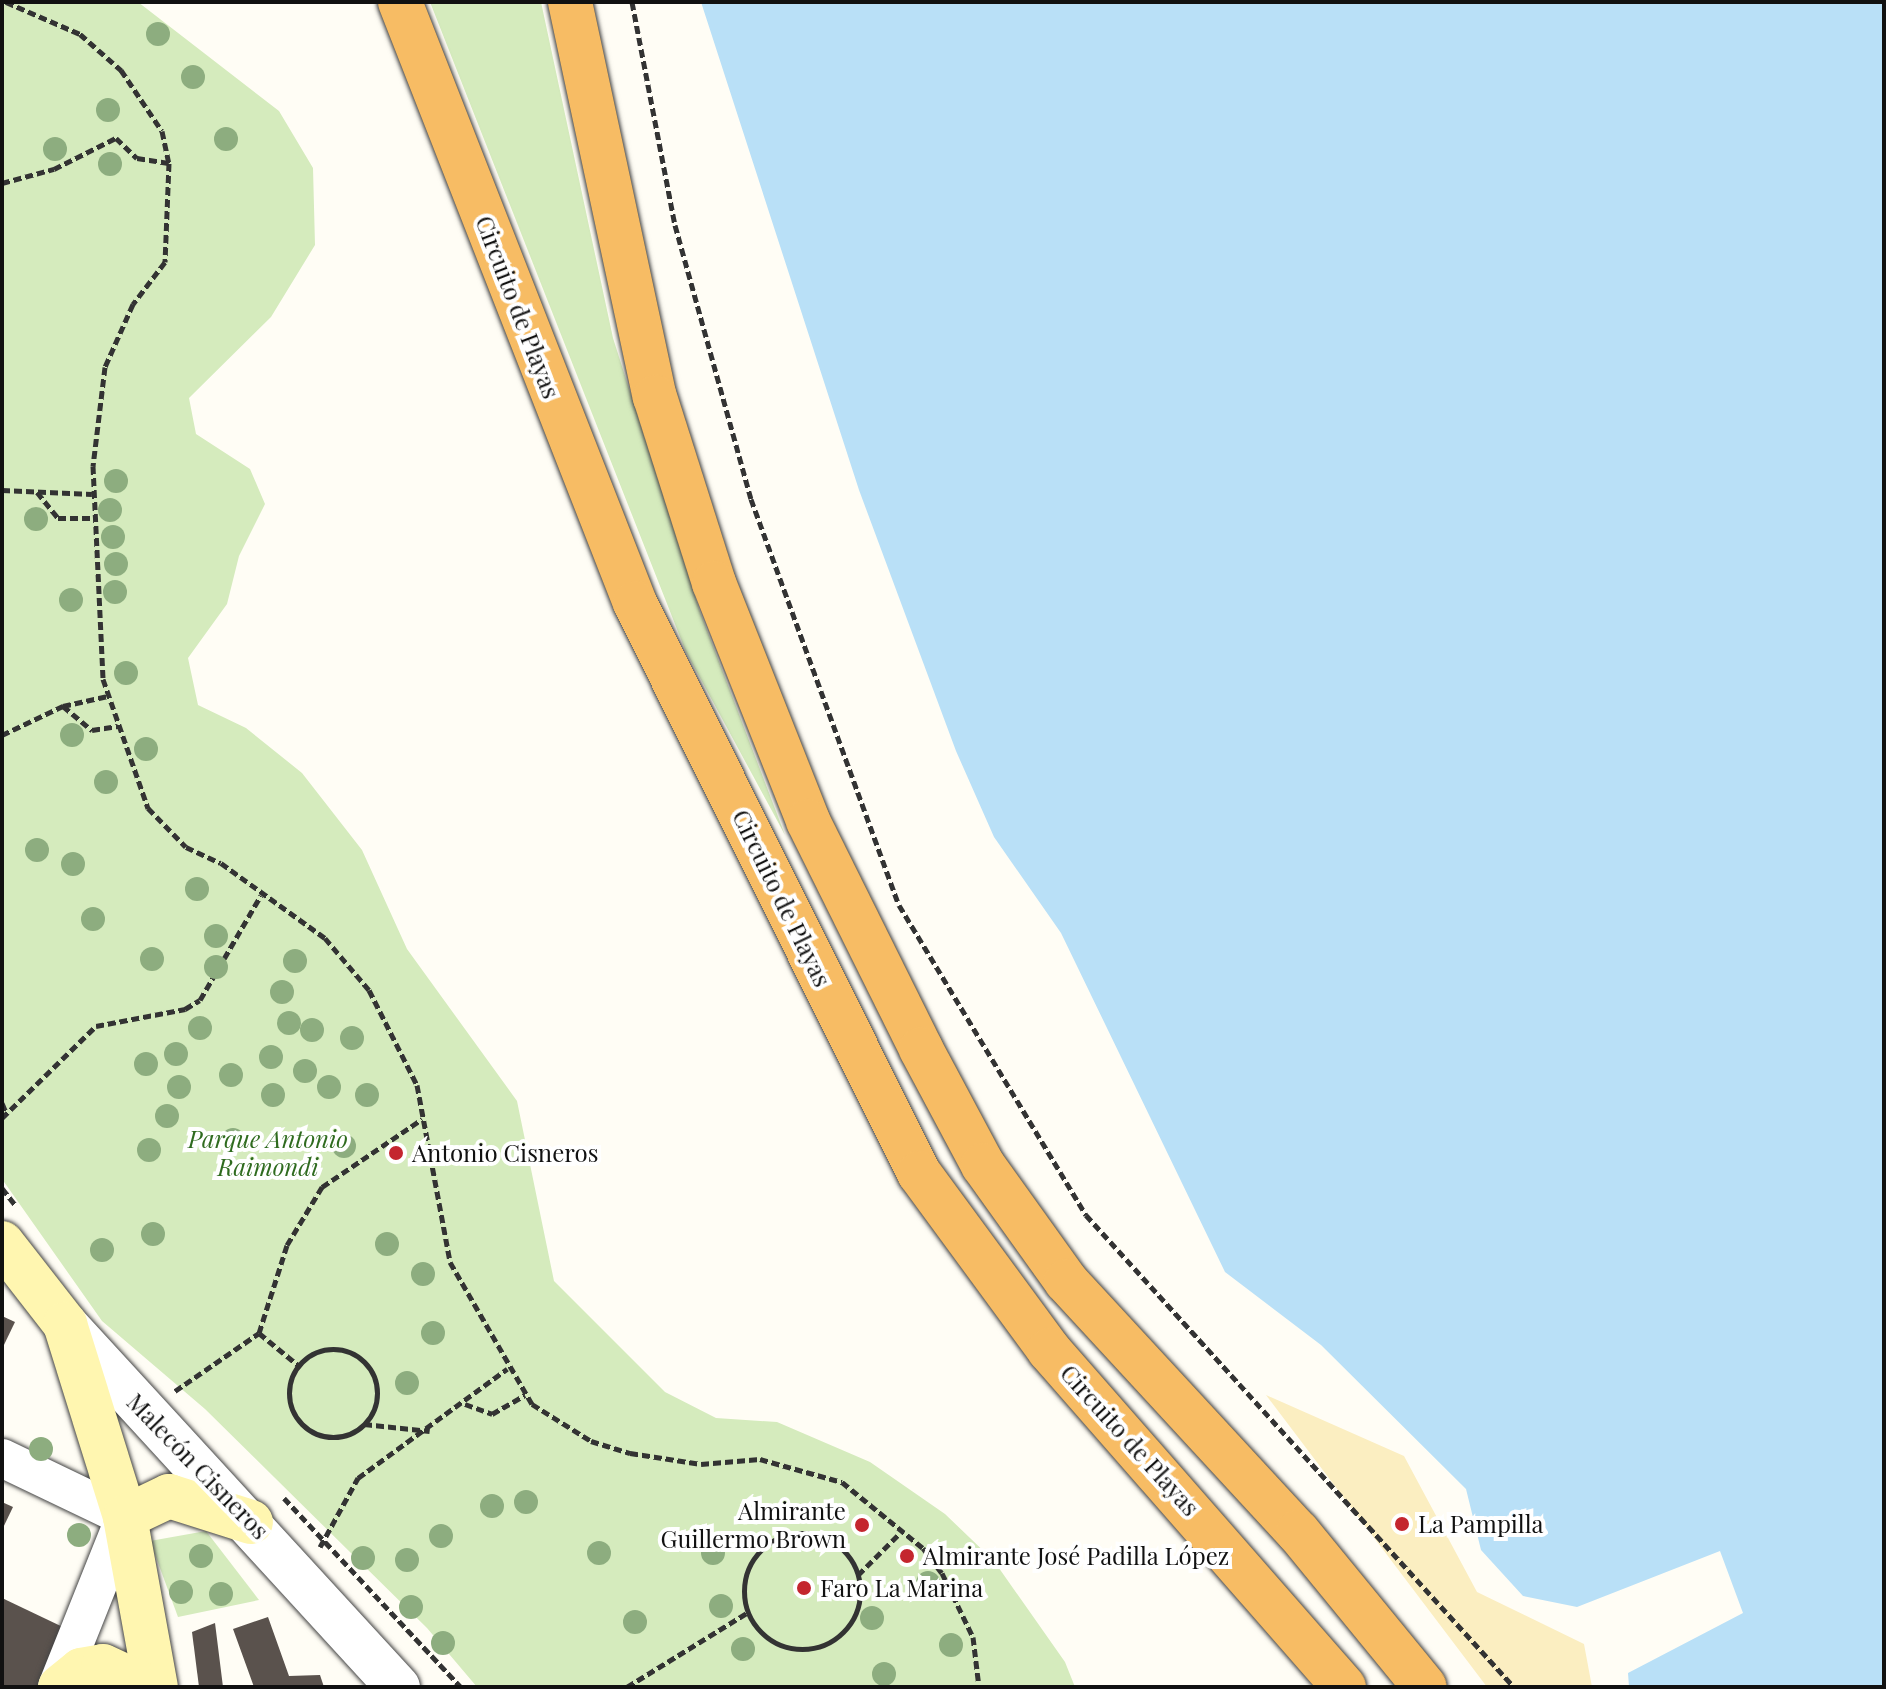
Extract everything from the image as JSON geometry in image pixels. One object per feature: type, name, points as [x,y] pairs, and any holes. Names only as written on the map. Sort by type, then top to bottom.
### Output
[{"type":"highway","name":"Circuito de Playas","points":[[400,2],[635,603],[919,1173],[1049,1350],[1344,1687]]},
{"type":"highway","points":[[570,2],[655,397],[714,583],[808,821],[921,1049],[983,1165],[1066,1281],[1298,1532],[1425,1687]]},
{"type":"main road","name":"Malecón Cisneros","points":[[2,1243],[65,1324]]},
{"type":"main road","points":[[65,1324],[125,1517],[156,1687]]},
{"type":"main road","points":[[125,1517],[169,1496],[251,1522]]},
{"type":"main road","points":[[59,1687],[81,1670],[103,1666],[148,1687]]},
{"type":"street","name":"Malecón Cisneros","points":[[65,1324],[302,1575],[398,1687]]},
{"type":"street","points":[[2,1458],[125,1517],[59,1687]]},
{"type":"path","points":[[6,2],[80,34],[121,70],[162,131],[169,163],[170,240],[105,367],[92,494],[108,696],[131,777],[160,826],[325,938],[369,990],[417,1085],[450,1262],[507,1369],[525,1395],[557,1423],[630,1453],[701,1464],[760,1459],[830,1478],[903,1530],[962,1608],[979,1687]]},
{"type":"path","points":[[632,2],[675,225],[751,499],[899,905],[1086,1215],[1514,1687]]},
{"type":"path","points":[[2,183],[54,169],[116,138],[137,158],[169,163]]},
{"type":"path","points":[[2,490],[92,494]]},
{"type":"path","points":[[37,492],[58,518],[93,518]]},
{"type":"path","points":[[2,735],[63,706],[108,696]]},
{"type":"path","points":[[63,706],[92,730],[118,726]]},
{"type":"path","points":[[4,1117],[96,1026],[185,1009],[200,1000],[261,894]]},
{"type":"path","points":[[2,1103],[4,1117]]},
{"type":"path","points":[[145,1412],[259,1333],[301,1212],[347,1166],[422,1119]]},
{"type":"path","points":[[259,1333],[298,1365]]},
{"type":"path","points":[[364,1424],[376,1400],[365,1362],[327,1349],[298,1365],[289,1398],[301,1424],[339,1437],[364,1424],[431,1431]]},
{"type":"path","points":[[302,1575],[358,1478],[431,1431],[507,1369]]},
{"type":"path","points":[[464,1404],[492,1414],[525,1395]]},
{"type":"path","points":[[858,1575],[903,1530]]},
{"type":"path","points":[[810,1534],[837,1544],[858,1575],[856,1614],[821,1646],[773,1643],[747,1613],[744,1576],[765,1544],[782,1536],[810,1534]]},
{"type":"path","points":[[627,1687],[747,1613]]},
{"type":"green space","name":"Parque Antonio Raimondi","points":[[2,2],[138,2],[279,111],[313,168],[315,245],[271,317],[189,398],[196,434],[250,469],[265,504],[239,556],[227,604],[188,658],[198,705],[246,728],[302,773],[362,850],[407,949],[517,1101],[554,1281],[665,1392],[716,1418],[777,1422],[870,1462],[945,1514],[994,1561],[1065,1662],[1075,1687],[477,1687],[427,1628],[205,1409],[102,1321],[2,1179]]},
{"type":"green space","points":[[430,2],[541,2],[613,338],[699,609],[785,835],[686,652]]},
{"type":"green space","points":[[206,1531],[259,1600],[178,1617],[150,1541]]},
{"type":"sand","name":"La Pampilla","points":[[1266,1395],[1404,1456],[1477,1592],[1584,1644],[1592,1687],[1487,1687]]},
{"type":"water","points":[[701,2],[1884,2],[1884,1687],[1629,1687],[1628,1673],[1743,1613],[1720,1551],[1577,1607],[1523,1596],[1481,1550],[1466,1489],[1321,1345],[1225,1272],[1061,933],[994,837],[956,751],[859,490]]},
{"type":"building","points":[[2,1316],[15,1322],[2,1349]]},
{"type":"building","points":[[2,1502],[13,1507],[2,1530]]},
{"type":"building","points":[[2,1598],[67,1629],[39,1687],[2,1687]]},
{"type":"building","points":[[268,1617],[289,1676],[320,1675],[324,1687],[254,1687],[233,1629]]},
{"type":"building","points":[[215,1623],[223,1687],[199,1687],[192,1632]]},
{"type":"place","name":"Antonio Cisneros","points":[[396,1153]]},
{"type":"place","name":"La Pampilla","points":[[1402,1524]]},
{"type":"place","name":"Almirante Guillermo Brown","points":[[862,1525]]},
{"type":"place","name":"Almirante José Padilla López","points":[[907,1556]]},
{"type":"place","name":"Faro La Marina","points":[[804,1588]]}]
